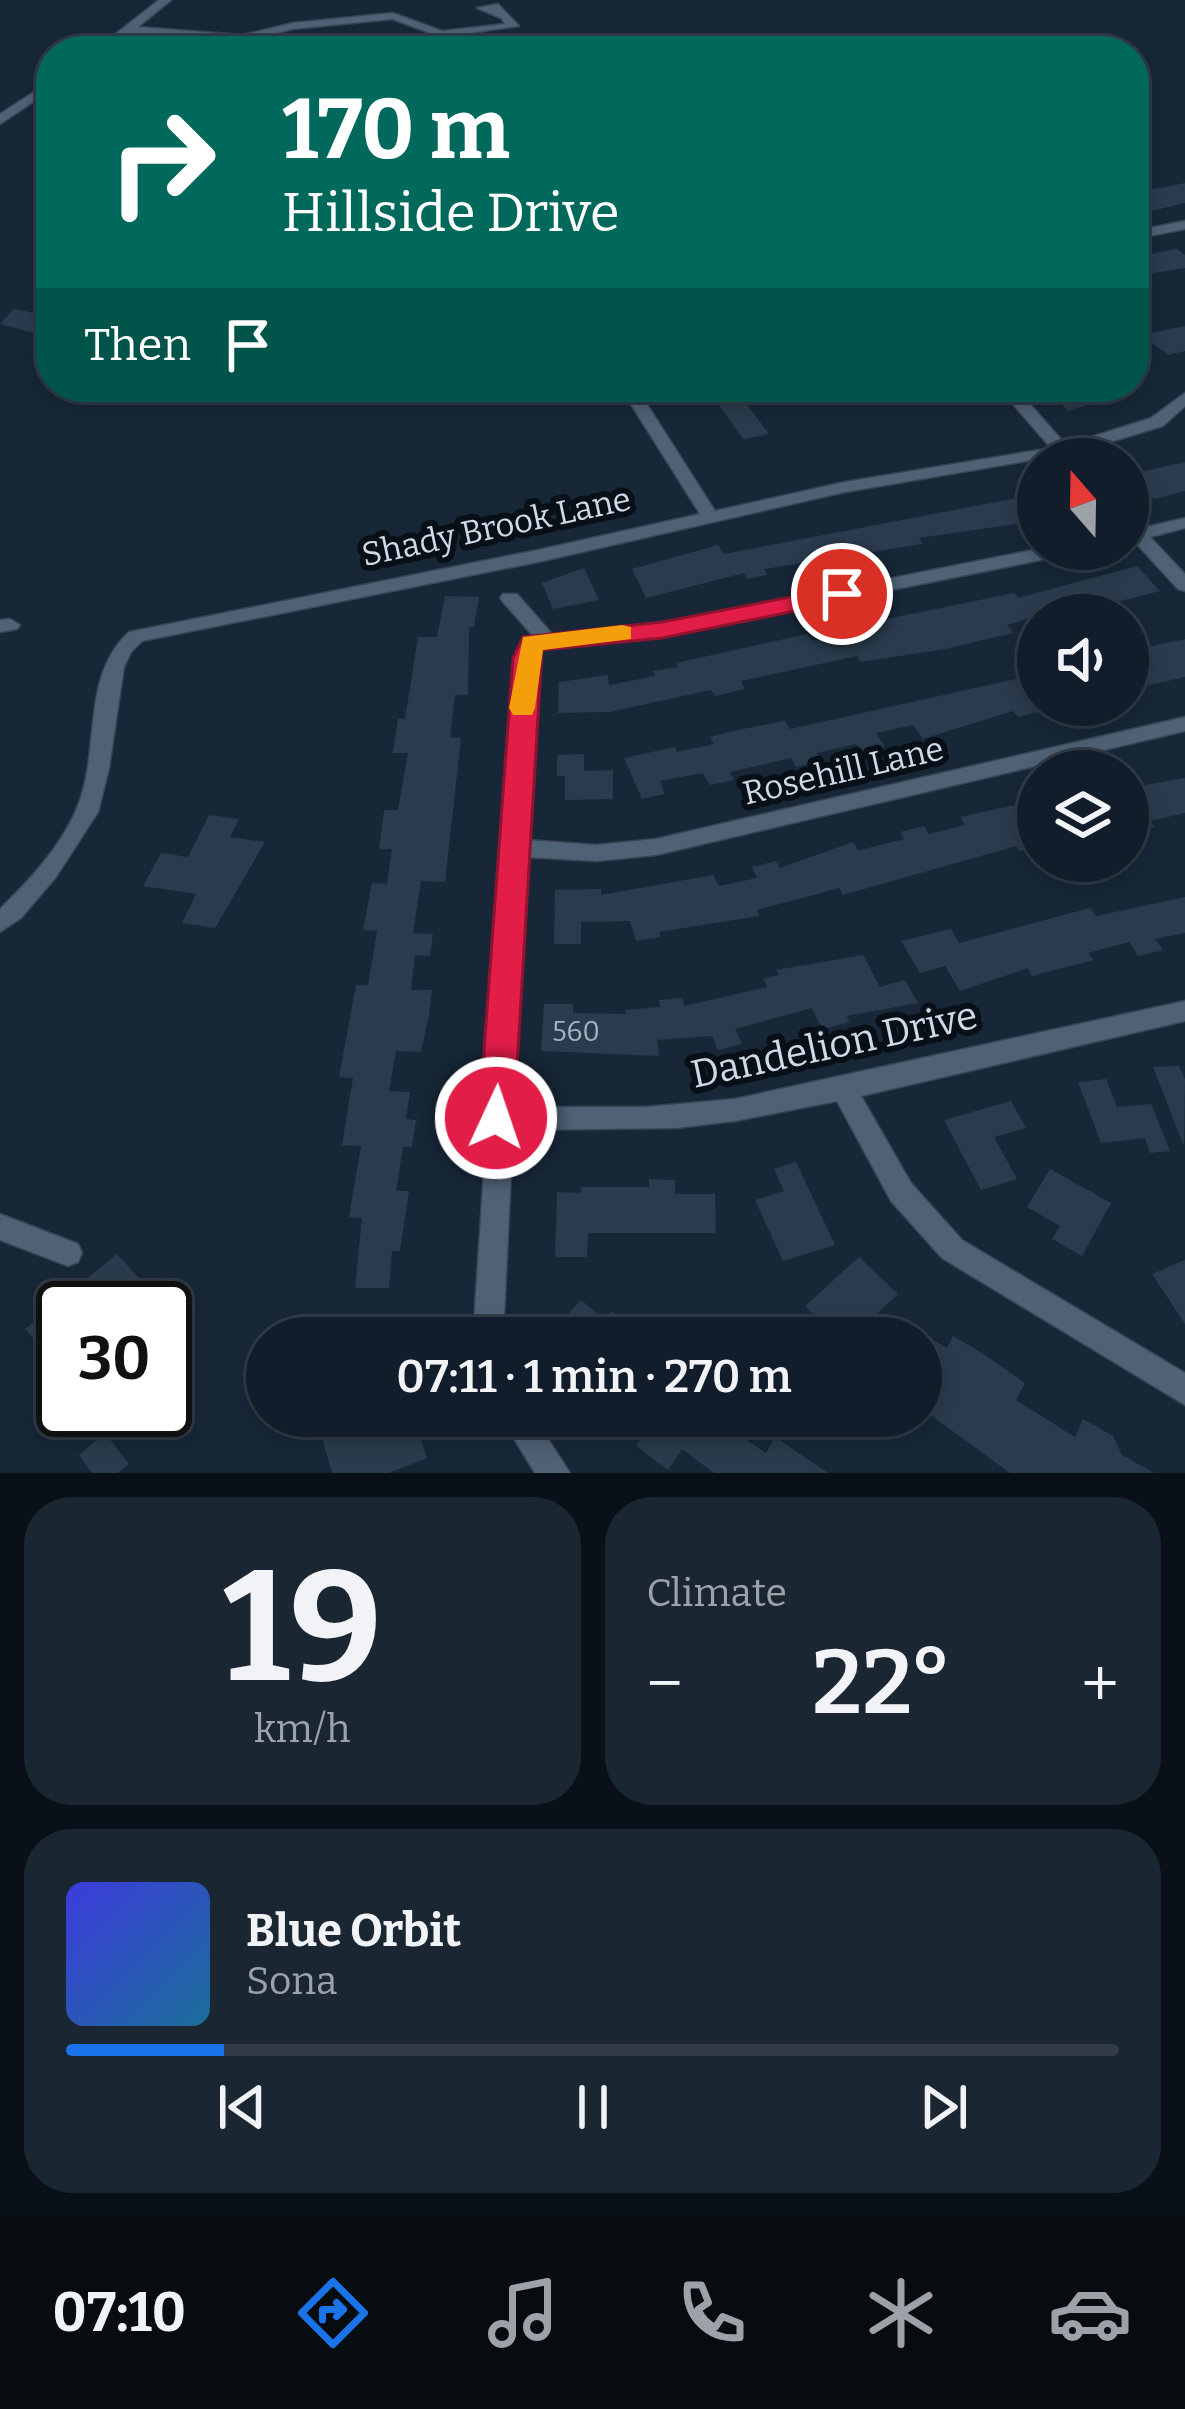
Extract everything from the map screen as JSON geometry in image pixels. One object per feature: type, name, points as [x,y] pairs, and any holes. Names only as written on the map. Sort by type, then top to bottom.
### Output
[{"type":"street","points":[[121,36],[166,0]]},
{"type":"street","points":[[250,36],[293,26],[393,16],[448,34],[513,26],[502,15]]},
{"type":"street","points":[[130,30],[214,36]]},
{"type":"street","points":[[0,120],[36,95]]},
{"type":"street","points":[[1149,232],[1185,225]]},
{"type":"street","name":"Shady Brook Lane","points":[[1113,438],[1157,422],[1185,398]]},
{"type":"street","points":[[638,402],[711,518]]},
{"type":"street","points":[[1019,402],[1051,438]]},
{"type":"street","name":"Shady Brook Lane","points":[[0,923],[19,906],[87,811],[98,777],[112,664],[122,644],[158,630],[844,487],[1017,462]]},
{"type":"street","points":[[1149,529],[1185,524]]},
{"type":"street","points":[[1149,550],[1185,585]]},
{"type":"street","points":[[489,1317],[512,848],[526,658],[532,643],[544,638],[662,630],[1017,559]]},
{"type":"street","points":[[510,598],[544,638]]},
{"type":"street","name":"Rosehill Lane","points":[[512,848],[596,853],[656,847],[1185,724]]},
{"type":"street","name":"Dandelion Drive","points":[[496,1118],[658,1119],[844,1089],[1069,1031],[1185,1011]]},
{"type":"street","points":[[844,1089],[901,1192],[952,1249],[1185,1390]]},
{"type":"street","points":[[0,1227],[68,1253]]},
{"type":"street","points":[[529,1437],[554,1473]]},
{"type":"building","points":[[1185,183],[1185,203],[1149,211],[1149,190]]},
{"type":"building","points":[[1177,249],[1185,255],[1185,268],[1149,274],[1149,254]]},
{"type":"building","points":[[14,309],[36,313],[36,333],[0,324]]},
{"type":"building","points":[[1185,326],[1185,351],[1168,355],[1149,340],[1149,334]]},
{"type":"building","points":[[745,402],[769,434],[743,439],[718,404]]},
{"type":"building","points":[[1059,402],[1096,402],[1068,411]]},
{"type":"building","points":[[1185,462],[1185,491],[1154,499],[1149,494],[1149,470]]},
{"type":"building","points":[[1017,498],[1017,524],[919,538],[923,544],[764,569],[767,575],[747,579],[744,573],[646,598],[632,569],[718,545],[724,554]]},
{"type":"building","points":[[584,568],[599,600],[553,609],[542,583]]},
{"type":"building","points":[[1122,570],[1141,570],[1160,591],[1148,594],[1033,594]]},
{"type":"building","points":[[1014,593],[1017,622],[1007,625],[1013,633],[861,662],[857,656],[741,681],[745,689],[715,696],[711,690],[609,712],[558,713],[559,682],[608,675],[609,685],[655,676],[653,671],[678,667],[676,663],[807,634],[812,641],[866,629],[862,624]]},
{"type":"building","points":[[445,596],[479,597],[474,627],[469,627],[468,695],[455,695],[450,737],[461,738],[445,882],[421,881],[413,933],[433,934],[430,956],[415,955],[411,990],[432,990],[429,1015],[421,1052],[396,1051],[389,1091],[410,1092],[406,1119],[416,1120],[412,1147],[403,1147],[396,1191],[409,1191],[400,1251],[392,1251],[389,1288],[355,1288],[362,1218],[349,1217],[361,1146],[342,1145],[353,1078],[339,1077],[356,985],[368,985],[377,931],[363,930],[372,883],[387,884],[392,849],[379,849],[384,810],[398,810],[408,753],[393,753],[398,719],[405,719],[418,637],[437,637]]},
{"type":"building","points":[[1185,639],[1185,677],[1149,685],[1149,647]]},
{"type":"building","points":[[1017,679],[1017,716],[1013,711],[923,739],[913,725],[876,733],[885,747],[862,752],[856,744],[817,753],[822,761],[796,767],[791,758],[730,772],[734,780],[710,785],[703,773],[660,781],[665,794],[642,799],[624,758],[714,744],[710,737],[785,721],[790,729]]},
{"type":"building","points":[[584,754],[584,771],[613,770],[613,799],[565,800],[565,776],[557,776],[557,755]]},
{"type":"building","points":[[1185,778],[1185,813],[1150,821],[1155,827],[1149,828],[1149,784]]},
{"type":"building","points":[[1017,805],[1017,848],[843,895],[839,888],[757,910],[759,916],[659,932],[661,937],[636,941],[630,921],[581,922],[581,944],[554,944],[555,890],[601,889],[601,895],[713,875],[719,886],[757,878],[752,867],[776,861],[780,868],[853,842],[858,850],[904,839],[900,832],[924,826],[929,834],[965,825],[960,817]]},
{"type":"building","points":[[209,815],[239,819],[230,837],[265,842],[215,928],[182,923],[196,894],[143,886],[161,853],[188,857]]},
{"type":"building","points":[[1185,897],[1185,933],[1155,939],[1163,950],[1138,956],[1129,942],[1088,953],[1094,960],[1032,976],[1028,968],[960,991],[945,966],[920,973],[901,941],[951,929],[959,943],[1090,908],[1096,916]]},
{"type":"building","points":[[863,955],[880,987],[905,980],[918,1003],[846,1016],[850,1022],[822,1029],[812,1008],[735,1029],[742,1044],[718,1050],[712,1036],[657,1040],[659,1056],[541,1051],[544,1004],[573,1004],[573,1013],[626,1014],[625,1010],[660,1007],[659,1000],[683,998],[684,1006],[767,987],[763,979],[779,975],[776,970]]},
{"type":"building","points":[[1179,1066],[1185,1079],[1184,1146],[1153,1067]]},
{"type":"building","points":[[1106,1079],[1117,1107],[1151,1104],[1170,1151],[1150,1153],[1145,1138],[1101,1143],[1078,1082]]},
{"type":"building","points":[[1011,1101],[1026,1128],[994,1137],[1017,1179],[981,1190],[944,1120]]},
{"type":"building","points":[[796,1162],[835,1245],[783,1261],[755,1200],[784,1191],[774,1169]]},
{"type":"building","points":[[1050,1169],[1111,1203],[1082,1256],[1052,1239],[1060,1226],[1027,1207]]},
{"type":"building","points":[[649,1179],[675,1180],[675,1194],[715,1194],[716,1233],[588,1233],[587,1257],[555,1257],[557,1192],[581,1193],[581,1187],[649,1187]]},
{"type":"building","points":[[117,1254],[142,1281],[84,1281]]},
{"type":"building","points":[[859,1257],[898,1294],[874,1317],[816,1317],[805,1306]]},
{"type":"building","points":[[1185,1260],[1185,1324],[1152,1274]]},
{"type":"building","points":[[581,1300],[602,1317],[567,1317]]},
{"type":"building","points":[[36,1320],[36,1341],[25,1329]]},
{"type":"building","points":[[953,1336],[1025,1383],[1016,1400],[1075,1437],[1083,1419],[1113,1436],[1122,1455],[1154,1473],[1010,1473],[942,1423],[942,1345],[947,1348]]},
{"type":"building","points":[[100,1437],[108,1437],[129,1464],[118,1473],[92,1473],[79,1455]]},
{"type":"building","points":[[322,1437],[420,1437],[427,1458],[389,1473],[332,1473]]},
{"type":"building","points":[[643,1437],[742,1437],[766,1453],[775,1437],[828,1473],[714,1473],[682,1449],[668,1470],[636,1446]]},
{"type":"slow traffic","points":[[522,708],[526,658],[532,643],[544,638],[622,633]]},
{"type":"route","points":[[496,1118],[526,658],[532,643],[544,638],[662,630],[842,594]]}]
